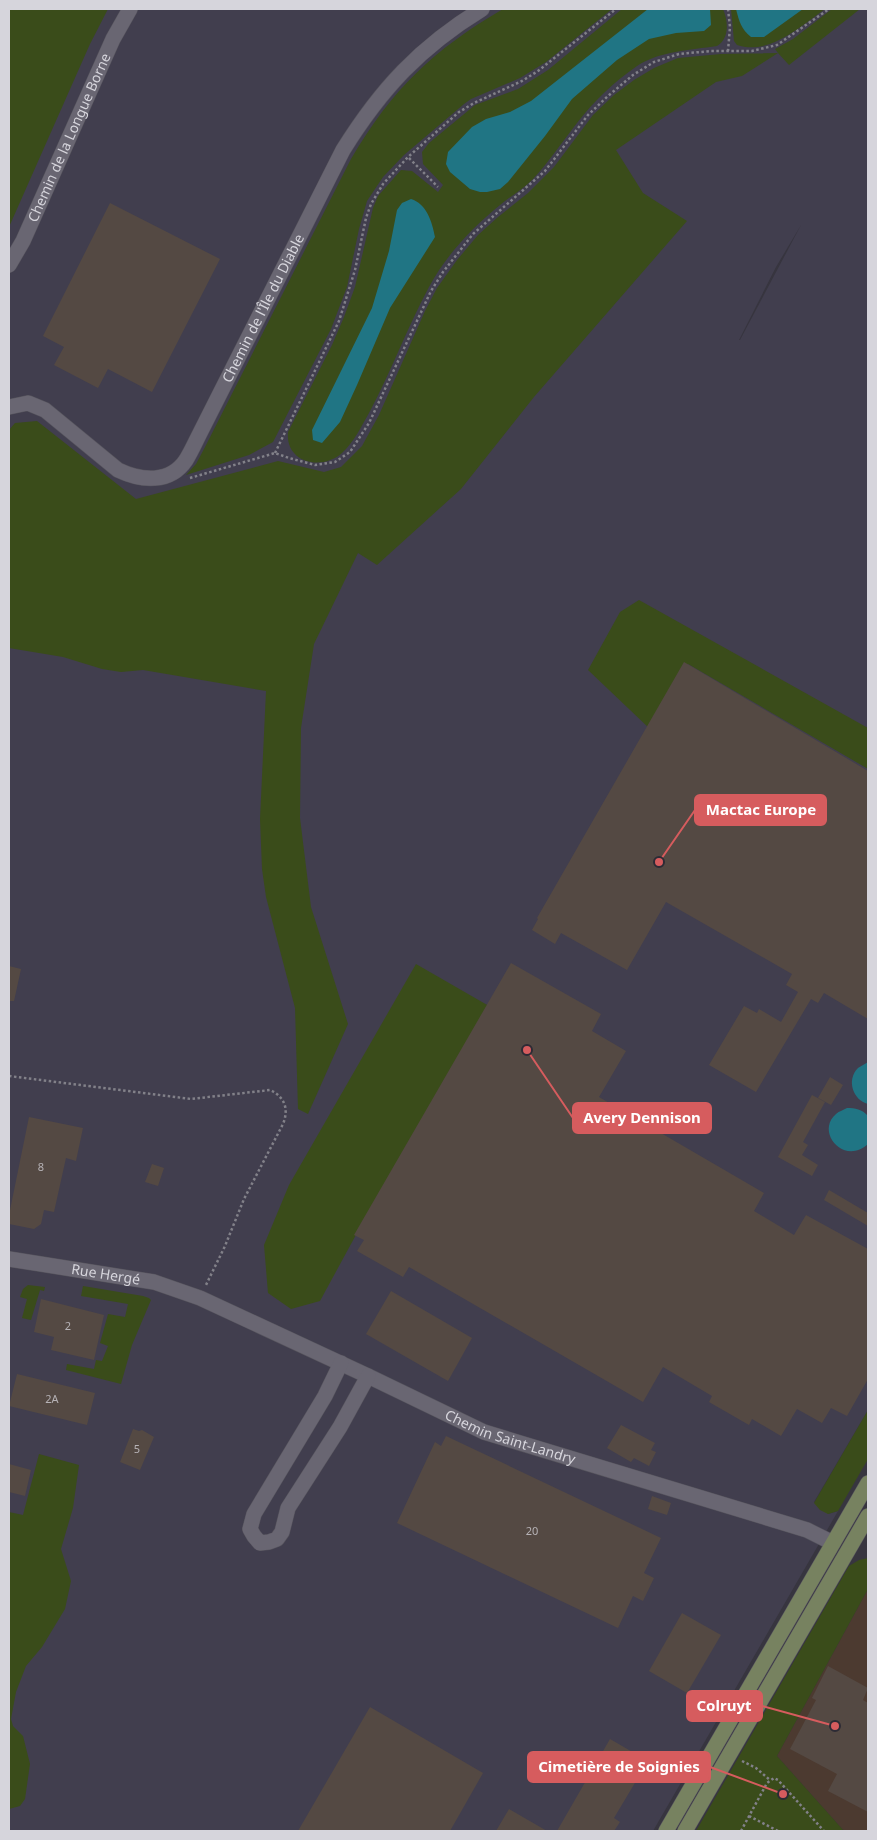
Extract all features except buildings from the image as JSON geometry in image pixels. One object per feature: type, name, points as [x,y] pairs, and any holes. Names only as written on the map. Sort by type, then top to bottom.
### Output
[{"type":"main road","points":[[666,1831],[868,1483]]},
{"type":"main road","points":[[685,1831],[864,1532],[868,1516]]},
{"type":"street","name":"Chemin de la Longue Borne","points":[[9,265],[34,217],[113,39],[130,9]]},
{"type":"street","name":"Chemin de l'Île du Diable","points":[[164,476],[178,468],[185,461],[343,150],[361,121],[411,62],[451,28],[482,9]]},
{"type":"street","points":[[9,407],[28,403],[45,410],[118,470],[128,475],[148,479],[164,476]]},
{"type":"street","name":"Rue Hergé","points":[[9,1260],[154,1282],[200,1298]]},
{"type":"street","name":"Chemin Saint-Landry","points":[[200,1298],[484,1432],[807,1530],[833,1544]]},
{"type":"street","points":[[341,1363],[324,1396],[254,1514],[250,1529],[260,1542],[269,1542],[277,1539],[282,1532],[288,1508],[340,1428],[368,1376]]},
{"type":"path","points":[[275,453],[339,321],[355,270],[366,218],[382,184],[408,157],[459,112],[522,81],[538,71],[577,42],[616,9]]},
{"type":"path","points":[[728,9],[730,27],[728,51]]},
{"type":"path","points":[[164,476],[186,479],[196,478],[275,453],[305,463],[325,465],[335,462],[350,452],[369,423],[431,291],[443,272],[473,234],[529,187],[545,171],[588,116],[614,90],[633,75],[654,62],[667,57],[693,52],[752,51],[777,45],[829,9]]},
{"type":"path","points":[[408,157],[438,187]]},
{"type":"path","points":[[9,1076],[191,1099],[270,1090],[282,1098],[286,1107],[283,1124],[244,1199],[225,1246],[200,1298]]},
{"type":"path","points":[[729,1755],[756,1768],[770,1780]]},
{"type":"path","points":[[741,1831],[767,1783],[774,1778],[778,1780],[824,1831]]},
{"type":"path","points":[[749,1816],[778,1831]]},
{"type":"shaded area","points":[[9,9],[868,9],[868,1410],[814,1502],[828,1514],[838,1511],[653,1831],[9,1831]],"holes":[[[801,225],[740,340],[776,267]]]},
{"type":"shaded area","points":[[868,1589],[868,1831],[844,1831],[777,1756]]},
{"type":"green space","points":[[9,9],[108,9],[90,44],[9,227]]},
{"type":"green space","points":[[503,9],[612,9],[546,62],[520,78],[471,99],[464,104],[404,155],[383,177],[367,201],[347,287],[331,329],[273,442],[249,455],[186,475],[196,464],[204,449],[351,159],[366,134],[382,112],[416,73],[455,40]]},
{"type":"green space","points":[[622,9],[723,9],[727,24],[726,34],[717,46],[665,54],[646,61],[621,78],[597,100],[533,179],[479,223],[443,264],[421,303],[369,413],[350,444],[334,459],[325,462],[306,461],[298,457],[292,451],[288,432],[344,317],[355,287],[373,208],[378,196],[401,170],[412,171],[438,192],[443,185],[423,164],[422,152],[429,143],[475,105],[518,89],[548,70]]},
{"type":"green space","points":[[731,9],[825,9],[784,38],[773,43],[749,47],[737,45],[734,41]]},
{"type":"green space","points":[[832,9],[860,9],[789,65],[775,49],[793,39]]},
{"type":"green space","points":[[778,53],[742,76],[716,82],[616,150],[643,193],[687,221],[534,397],[461,489],[377,565],[358,553],[314,644],[301,728],[300,818],[311,907],[348,1024],[308,1114],[298,1109],[295,1008],[266,897],[262,869],[260,819],[266,691],[143,670],[121,672],[102,669],[63,657],[9,648],[9,430],[15,423],[37,421],[136,499],[278,461],[324,472],[341,467],[362,446],[379,415],[425,311],[437,288],[457,260],[478,235],[528,193],[554,167],[593,115],[614,95],[654,68],[678,58],[721,54]]},
{"type":"green space","points":[[639,600],[868,728],[868,769],[688,664],[650,729],[588,670],[620,612]]},
{"type":"green space","points":[[416,964],[489,1006],[357,1233],[320,1301],[291,1309],[268,1293],[264,1245],[289,1185]]},
{"type":"green space","points":[[28,1285],[45,1287],[44,1291],[40,1290],[31,1320],[22,1318],[27,1299],[20,1297],[23,1289]]},
{"type":"green space","points":[[83,1286],[143,1296],[151,1300],[132,1345],[121,1384],[66,1370],[67,1364],[94,1369],[96,1360],[102,1361],[108,1346],[100,1343],[108,1314],[125,1317],[128,1304],[81,1296]]},
{"type":"green space","points":[[868,1410],[868,1459],[838,1511],[828,1514],[820,1510],[814,1503]]},
{"type":"green space","points":[[39,1454],[79,1465],[73,1508],[61,1549],[71,1581],[65,1609],[42,1647],[26,1666],[16,1692],[11,1719],[13,1726],[23,1736],[30,1764],[25,1799],[20,1806],[9,1809],[9,1512],[23,1515]]},
{"type":"green space","points":[[868,1558],[868,1589],[777,1756],[844,1831],[696,1831],[849,1566],[859,1560]]},
{"type":"water","points":[[648,9],[710,9],[711,25],[704,31],[676,33],[649,39],[617,60],[572,99],[545,136],[508,182],[500,189],[480,192],[470,189],[450,172],[446,164],[448,152],[472,127],[486,119],[510,112],[531,101]]},
{"type":"water","points":[[736,9],[803,9],[764,37],[751,37],[741,24]]},
{"type":"water","points":[[411,199],[417,201],[425,209],[435,237],[390,308],[340,422],[322,443],[313,440],[312,430],[372,308],[389,251],[397,210],[402,203]]},
{"type":"water","points":[[868,1062],[868,1104],[855,1094],[852,1078],[858,1068]]},
{"type":"water","points":[[847,1108],[858,1109],[868,1116],[868,1144],[859,1150],[850,1151],[842,1149],[835,1144],[831,1137],[830,1121],[837,1113]]},
{"type":"place","name":"Mactac Europe","points":[[659,862]]},
{"type":"place","name":"Avery Dennison","points":[[527,1050]]},
{"type":"place","name":"Colruyt","points":[[835,1726]]},
{"type":"place","name":"Cimetière de Soignies","points":[[783,1794]]}]
